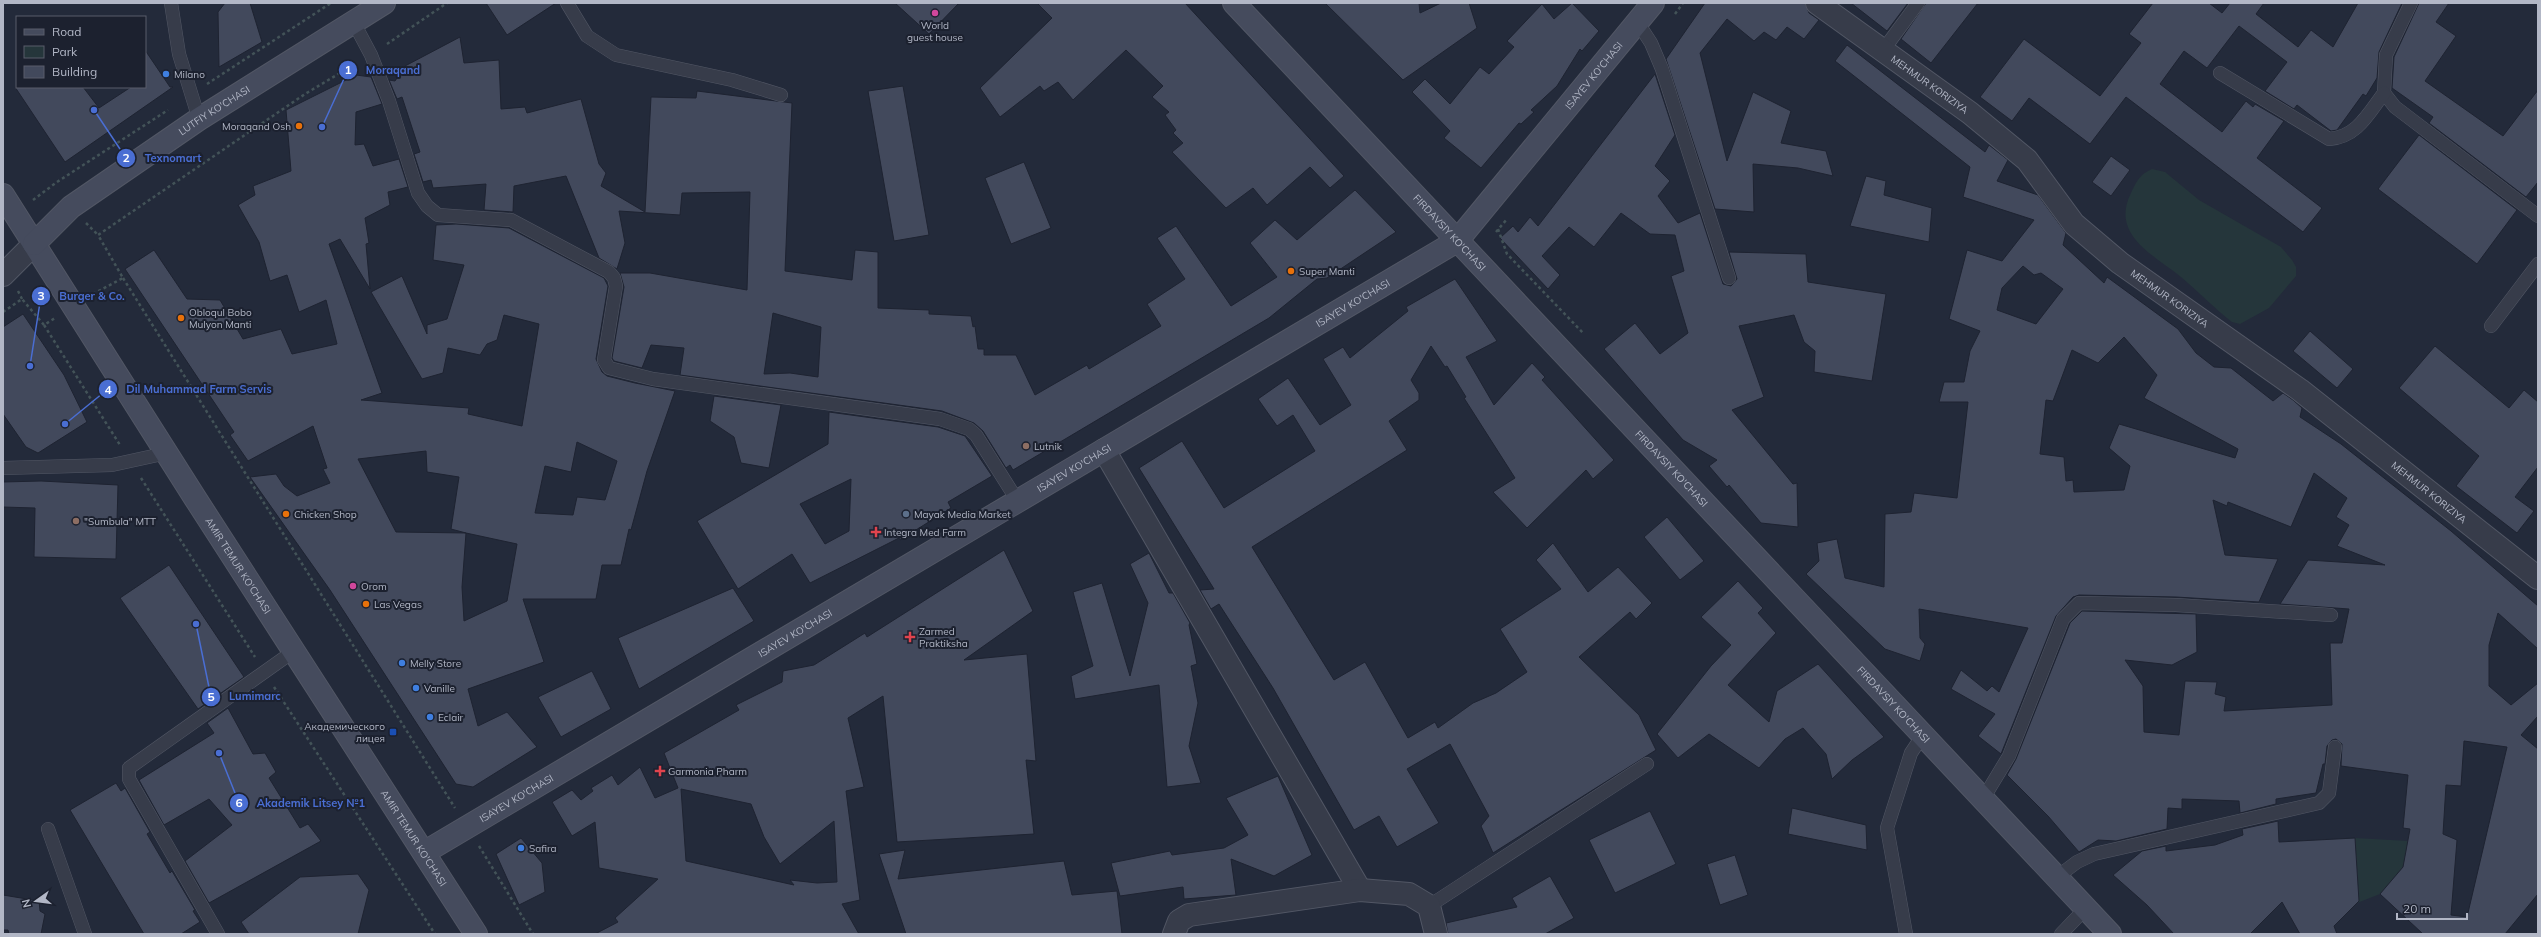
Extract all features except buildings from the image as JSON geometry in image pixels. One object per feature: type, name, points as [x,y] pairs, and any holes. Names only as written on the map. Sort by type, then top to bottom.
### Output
[{"type":"main road","name":"LUTFIY KO'CHASI","points":[[34,244],[70,207],[199,119],[384,3]]},
{"type":"main road","name":"FIRDAVSIY KO'CHASI","points":[[1234,3],[2110,934]]},
{"type":"main road","name":"ISAYEV KO'CHASI","points":[[425,852],[1017,500],[1457,241],[1653,3]]},
{"type":"main road","name":"AMIR TEMUR KO'CHASI","points":[[3,195],[294,652],[425,852],[476,934]]},
{"type":"street","name":"MEHMUR KORIZIYA","points":[[1817,3],[1884,49],[1970,113],[2027,160],[2074,224],[2120,263],[2300,390],[2538,578]]},
{"type":"street","name":"LUTFIY KO'CHASI","points":[[3,255],[34,244]]},
{"type":"street","name":"LUTFIY KO'CHASI","points":[[3,275],[34,244]]},
{"type":"street","points":[[1104,450],[1360,890]]},
{"type":"street","points":[[1174,934],[1179,921],[1189,915],[1360,890],[1409,894],[1428,906],[1436,934]]},
{"type":"lane","points":[[171,3],[179,54],[199,119]]},
{"type":"lane","points":[[567,3],[587,36],[616,55],[732,80],[781,94]]},
{"type":"lane","points":[[1884,49],[1918,3]]},
{"type":"lane","points":[[2220,73],[2329,139],[2343,138],[2354,131],[2384,93],[2386,55],[2411,3]]},
{"type":"lane","points":[[354,23],[371,55],[418,193],[427,206],[438,215],[511,220],[609,272],[614,278],[616,286],[604,360],[608,368],[653,379],[940,419],[969,429],[976,434],[1017,500]]},
{"type":"lane","points":[[1638,23],[1651,43],[1662,69],[1729,278]]},
{"type":"lane","points":[[2384,93],[2395,107],[2538,216]]},
{"type":"lane","points":[[2491,326],[2538,264]]},
{"type":"lane","points":[[3,468],[112,465],[167,453]]},
{"type":"lane","points":[[1983,799],[2009,756],[2063,619],[2079,602],[2176,605],[2331,615]]},
{"type":"lane","points":[[218,934],[129,779],[129,768],[294,652]]},
{"type":"lane","points":[[1906,934],[1887,828],[1911,753],[1923,735]]},
{"type":"lane","points":[[2057,877],[2077,862],[2094,854],[2319,802],[2329,793],[2336,747]]},
{"type":"lane","points":[[1428,906],[1647,764]]},
{"type":"lane","points":[[48,829],[85,934]]},
{"type":"lane","points":[[2060,934],[2086,908]]},
{"type":"path","points":[[447,3],[371,55],[305,94],[98,235],[123,278],[534,934]]},
{"type":"path","points":[[1490,202],[1507,254],[1584,334]]},
{"type":"path","points":[[44,325],[73,306],[123,278]]},
{"type":"path","points":[[3,312],[22,299],[44,325],[264,672],[435,934]]},
{"type":"path","points":[[455,808],[462,804]]},
{"type":"green space","points":[[2152,169],[2165,172],[2199,200],[2281,247],[2292,260],[2296,267],[2296,276],[2269,308],[2240,324],[2232,322],[2181,277],[2148,252],[2138,242],[2130,232],[2126,221],[2126,208],[2131,193],[2141,176]]},
{"type":"green space","points":[[2355,838],[2409,841],[2403,867],[2380,894],[2357,903]]},
{"type":"place","name":"World guest house","points":[[935,13]]},
{"type":"place","name":"Milano","points":[[166,74]]},
{"type":"place","name":"Texnomart","points":[[94,110]]},
{"type":"place","name":"Moraqand Osh","points":[[299,126]]},
{"type":"place","name":"Moraqand","points":[[322,127]]},
{"type":"place","name":"Super Manti","points":[[1291,271]]},
{"type":"place","name":"Obloqul Bobo Mulyon Manti","points":[[181,318]]},
{"type":"place","name":"Burger & Co.","points":[[30,366]]},
{"type":"place","name":"Dil Muhammad Farm Servis","points":[[65,424]]},
{"type":"place","name":"Lutnik","points":[[1026,446]]},
{"type":"place","name":"Chicken Shop","points":[[286,514]]},
{"type":"place","name":"Mayak Media Market","points":[[906,514]]},
{"type":"place","name":"\"Sumbula\" MTT","points":[[76,521]]},
{"type":"place","name":"Integra Med Farm","points":[[876,532]]},
{"type":"place","name":"Orom","points":[[353,586]]},
{"type":"place","name":"Las Vegas","points":[[366,604]]},
{"type":"place","name":"Lumimarc","points":[[196,624]]},
{"type":"place","name":"Zarmed Praktiksha","points":[[910,637]]},
{"type":"place","name":"Melly Store","points":[[402,663]]},
{"type":"place","name":"Vanille","points":[[416,688]]},
{"type":"place","name":"Eclair","points":[[430,717]]},
{"type":"place","name":"Академического лицея","points":[[393,732]]},
{"type":"place","name":"Akademik Litsey №1","points":[[219,753]]},
{"type":"place","name":"Garmonia Pharm","points":[[660,771]]},
{"type":"place","name":"Safira","points":[[521,848]]}]
